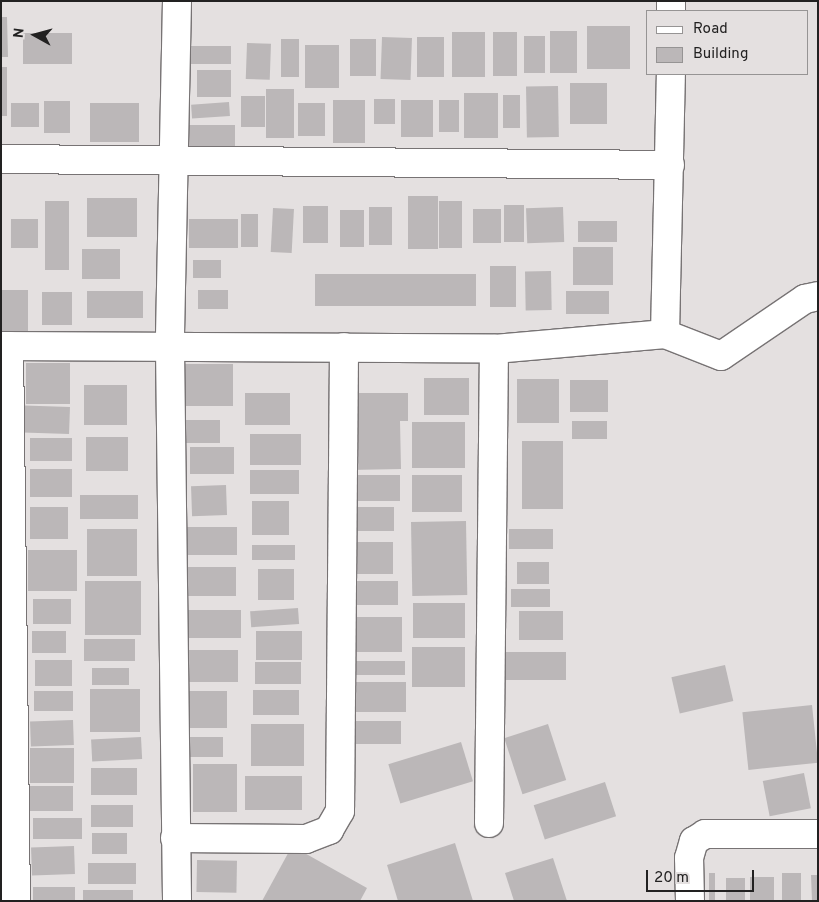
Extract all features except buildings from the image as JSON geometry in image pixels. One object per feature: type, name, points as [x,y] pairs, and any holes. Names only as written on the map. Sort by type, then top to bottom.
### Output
[{"type":"street","points":[[177,1],[170,349],[177,901]]},
{"type":"street","points":[[665,334],[671,75]]},
{"type":"street","points":[[1,159],[173,159],[670,165]]},
{"type":"street","points":[[16,901],[5,346],[170,349],[344,347],[494,349],[665,334],[721,356],[805,299],[818,296]]},
{"type":"street","points":[[175,838],[306,839],[329,830],[340,811],[344,347]]},
{"type":"street","points":[[489,823],[494,349]]},
{"type":"street","points":[[690,901],[689,858],[694,841],[705,834],[818,834]]}]
